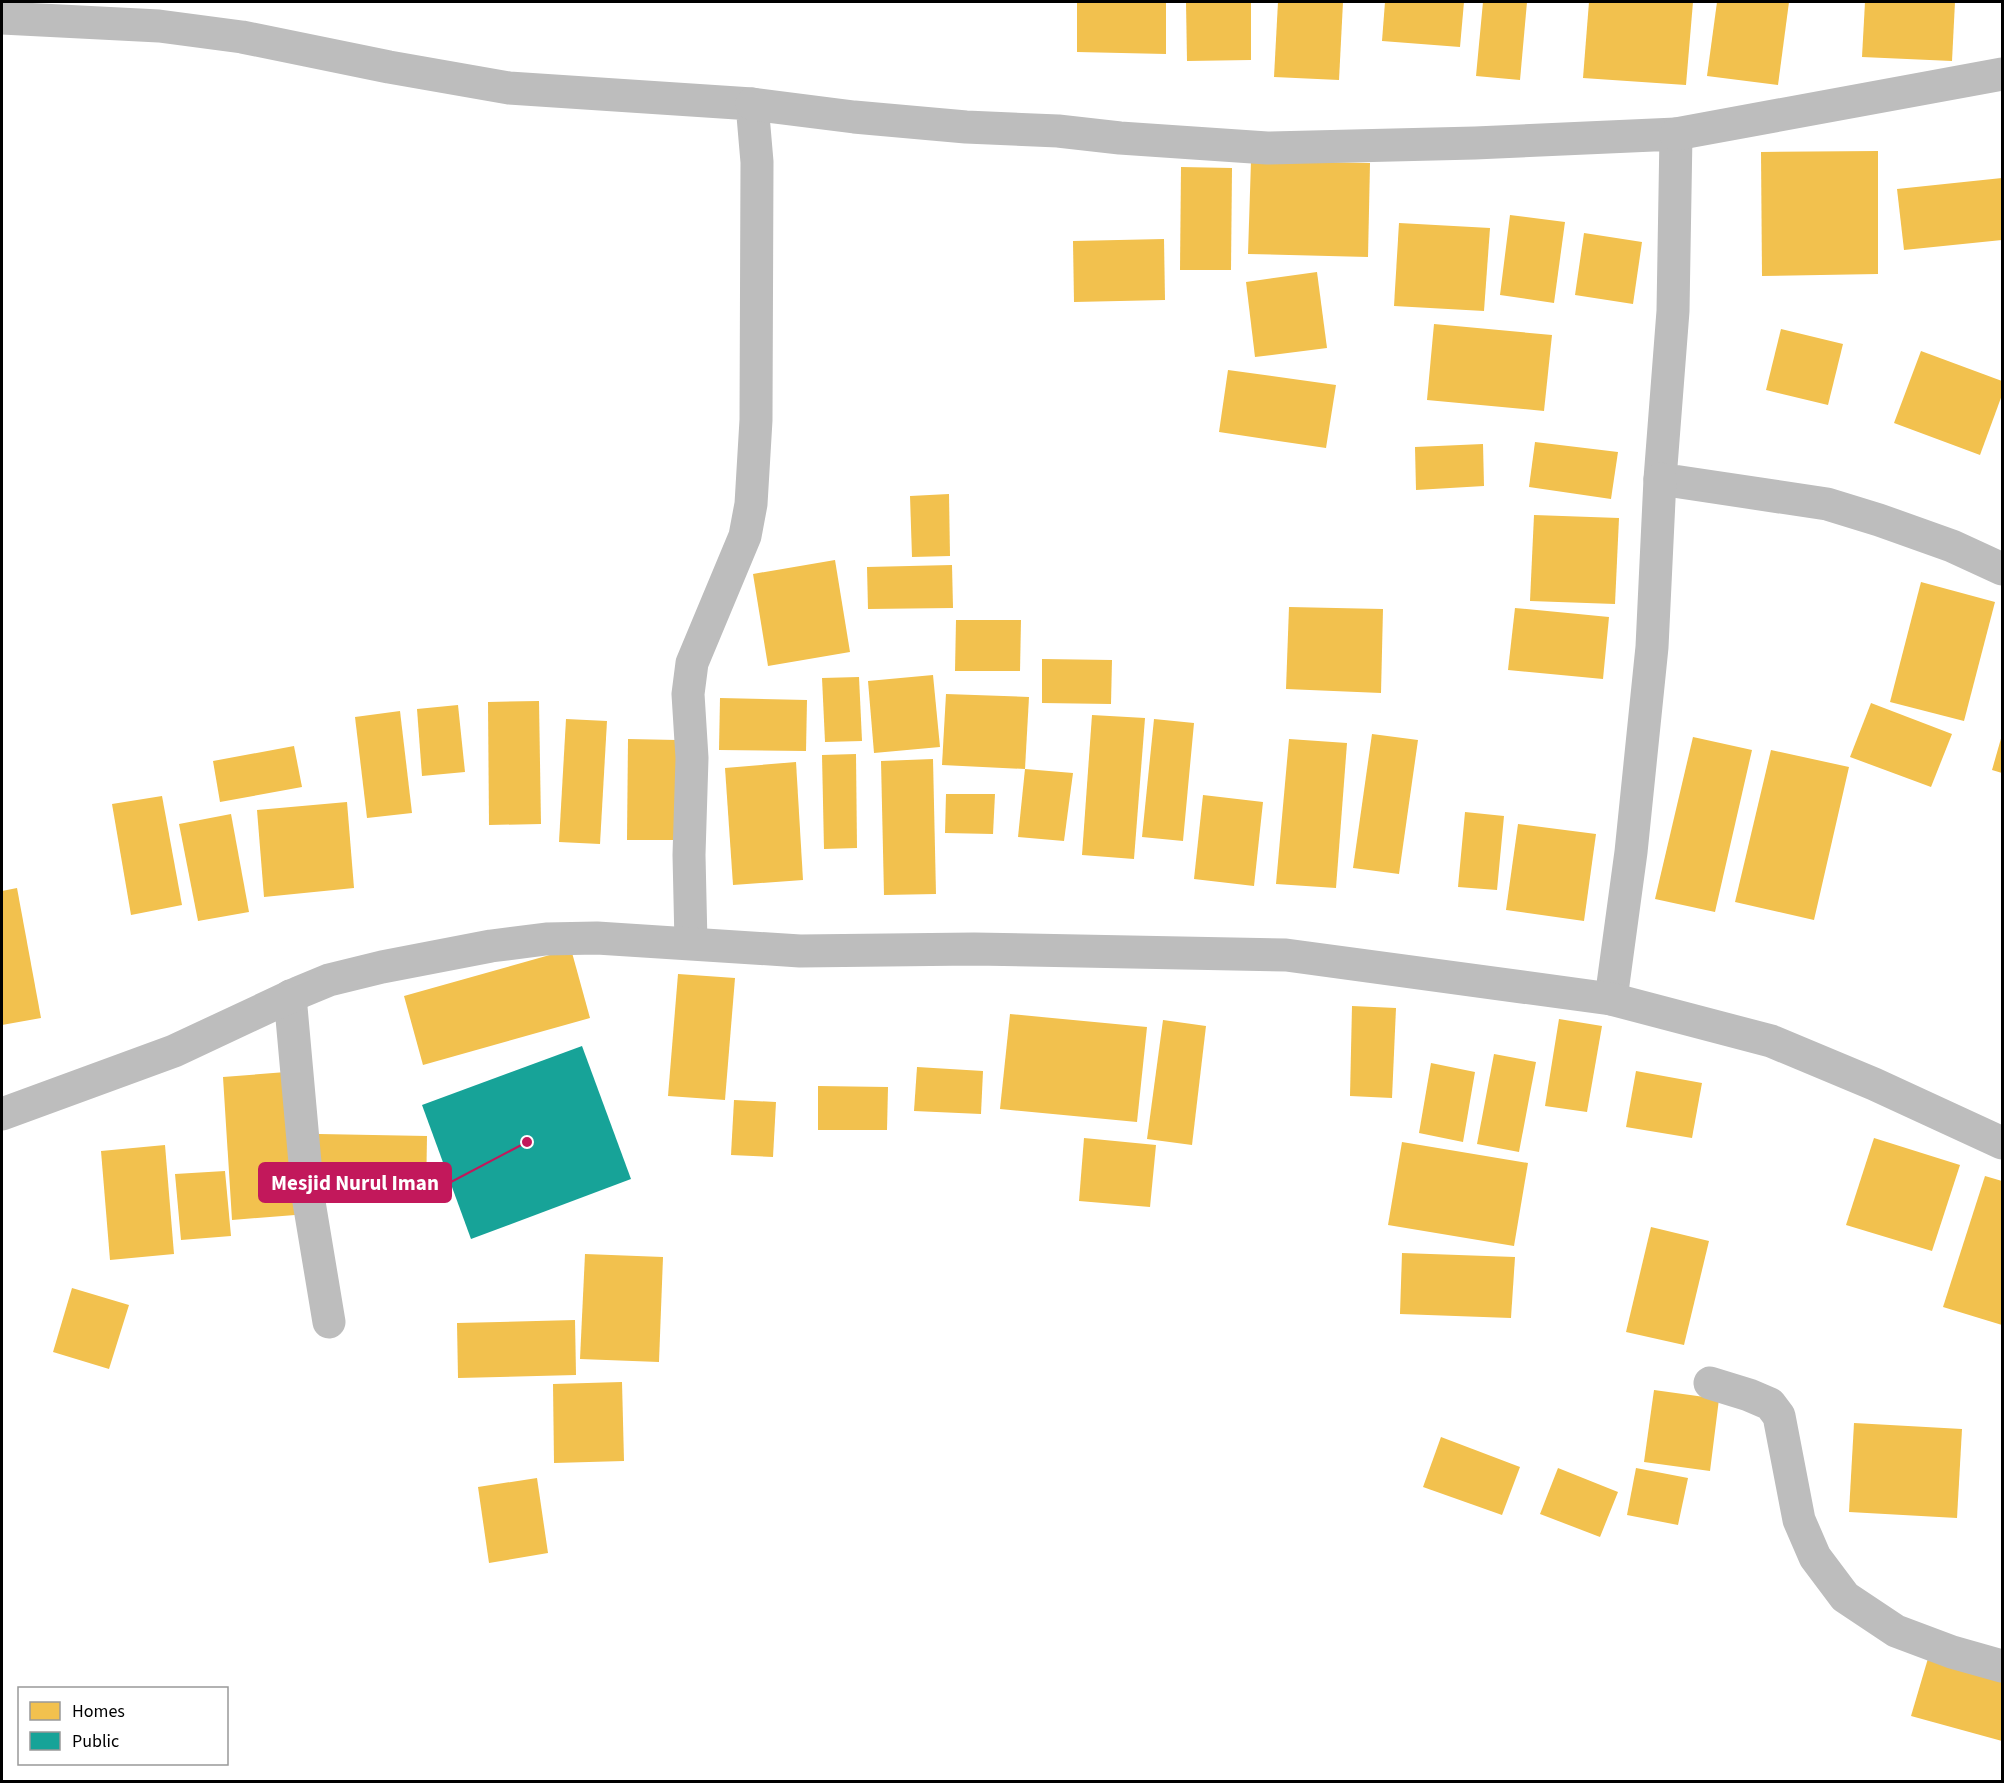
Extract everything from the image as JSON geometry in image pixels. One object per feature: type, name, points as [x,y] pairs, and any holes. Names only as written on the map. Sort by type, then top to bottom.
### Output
[{"type":"street","points":[[2,18],[159,26],[242,37],[389,67],[509,88],[752,104],[854,117],[955,126],[1058,131],[1120,138],[1267,148],[1475,143],[1676,134],[2002,74]]},
{"type":"street","points":[[691,943],[689,855],[692,758],[688,694],[690,674],[692,663],[745,536],[751,504],[756,420],[757,174],[752,104]]},
{"type":"street","points":[[1611,999],[1631,852],[1652,647],[1660,479],[1673,311],[1676,134]]},
{"type":"street","points":[[1660,479],[1827,504],[1952,546],[2002,569]]},
{"type":"street","points":[[2,1114],[174,1051],[329,980],[382,967],[491,946],[546,939],[597,938],[800,951],[974,949],[1286,956],[1611,999],[1771,1041],[1874,1084],[2002,1143]]},
{"type":"street","points":[[290,996],[308,1196],[329,1322]]},
{"type":"street","points":[[1710,1383],[1770,1404],[1779,1416],[1799,1520],[1815,1557],[1845,1597],[1896,1631],[1952,1652],[2002,1666]]},
{"type":"building: Homes","points":[[1077,2],[1166,2],[1166,54],[1077,52]]},
{"type":"building: Homes","points":[[1186,2],[1251,2],[1251,60],[1187,61]]},
{"type":"building: Homes","points":[[1278,2],[1343,2],[1339,80],[1274,77]]},
{"type":"building: Homes","points":[[1385,2],[1464,2],[1460,47],[1382,41]]},
{"type":"building: Homes","points":[[1483,2],[1527,2],[1520,80],[1476,76]]},
{"type":"building: Homes","points":[[1589,2],[1693,2],[1686,85],[1583,78]]},
{"type":"building: Homes","points":[[1717,2],[1789,2],[1778,85],[1707,76]]},
{"type":"building: Homes","points":[[1865,2],[1955,2],[1952,61],[1862,57]]},
{"type":"building: Homes","points":[[1878,151],[1878,274],[1762,276],[1761,152]]},
{"type":"building: Homes","points":[[1251,161],[1370,163],[1368,257],[1248,254]]},
{"type":"building: Homes","points":[[1181,167],[1232,168],[1231,270],[1180,270]]},
{"type":"building: Homes","points":[[2002,178],[2002,240],[1904,250],[1897,189]]},
{"type":"building: Homes","points":[[1510,215],[1565,222],[1554,303],[1500,295]]},
{"type":"building: Homes","points":[[1399,223],[1490,228],[1484,311],[1394,306]]},
{"type":"building: Homes","points":[[1584,233],[1642,242],[1633,304],[1575,295]]},
{"type":"building: Homes","points":[[1164,239],[1165,300],[1074,302],[1073,241]]},
{"type":"building: Homes","points":[[1317,272],[1327,348],[1255,357],[1246,282]]},
{"type":"building: Homes","points":[[1434,324],[1552,335],[1544,411],[1427,400]]},
{"type":"building: Homes","points":[[1781,329],[1843,344],[1828,405],[1766,390]]},
{"type":"building: Homes","points":[[1921,351],[2002,381],[2002,395],[1980,455],[1894,423]]},
{"type":"building: Homes","points":[[1228,370],[1336,385],[1326,448],[1219,432]]},
{"type":"building: Homes","points":[[1535,442],[1618,452],[1611,499],[1529,487]]},
{"type":"building: Homes","points":[[1483,444],[1484,486],[1416,490],[1415,447]]},
{"type":"building: Homes","points":[[949,494],[950,556],[912,557],[910,496]]},
{"type":"building: Homes","points":[[1534,515],[1619,518],[1615,604],[1530,601]]},
{"type":"building: Homes","points":[[835,560],[850,652],[768,666],[753,574]]},
{"type":"building: Homes","points":[[952,565],[953,608],[868,609],[867,567]]},
{"type":"building: Homes","points":[[1921,582],[1995,602],[1964,721],[1890,702]]},
{"type":"building: Homes","points":[[1289,607],[1383,609],[1381,693],[1286,689]]},
{"type":"building: Homes","points":[[1515,608],[1609,617],[1603,679],[1508,670]]},
{"type":"building: Homes","points":[[956,620],[1021,620],[1020,671],[955,671]]},
{"type":"building: Homes","points":[[1042,659],[1112,660],[1111,704],[1042,703]]},
{"type":"building: Homes","points":[[933,675],[940,747],[874,753],[868,681]]},
{"type":"building: Homes","points":[[859,677],[862,741],[825,742],[822,678]]},
{"type":"building: Homes","points":[[946,694],[1029,697],[1025,769],[942,765]]},
{"type":"building: Homes","points":[[720,698],[807,700],[806,751],[719,750]]},
{"type":"building: Homes","points":[[539,701],[541,824],[489,825],[488,702]]},
{"type":"building: Homes","points":[[1871,703],[1952,734],[1931,787],[1850,757]]},
{"type":"building: Homes","points":[[458,705],[465,772],[422,776],[417,709]]},
{"type":"building: Homes","points":[[400,711],[412,813],[367,818],[355,717]]},
{"type":"building: Homes","points":[[1092,715],[1145,718],[1134,859],[1082,855]]},
{"type":"building: Homes","points":[[566,719],[607,721],[600,844],[559,842]]},
{"type":"building: Homes","points":[[1154,719],[1194,723],[1183,841],[1142,837]]},
{"type":"building: Homes","points":[[1372,734],[1418,740],[1399,874],[1353,868]]},
{"type":"building: Homes","points":[[2002,735],[2002,773],[1992,770]]},
{"type":"building: Homes","points":[[1693,737],[1752,750],[1715,912],[1655,899]]},
{"type":"building: Homes","points":[[628,739],[677,740],[675,840],[627,840]]},
{"type":"building: Homes","points":[[1289,739],[1347,743],[1336,888],[1276,884]]},
{"type":"building: Homes","points":[[294,746],[302,787],[220,802],[213,761]]},
{"type":"building: Homes","points":[[1771,750],[1849,767],[1814,920],[1735,902]]},
{"type":"building: Homes","points":[[856,754],[857,848],[824,849],[822,755]]},
{"type":"building: Homes","points":[[933,759],[936,894],[884,895],[881,761]]},
{"type":"building: Homes","points":[[796,762],[803,880],[733,885],[725,768]]},
{"type":"building: Homes","points":[[1025,769],[1073,773],[1064,841],[1018,837]]},
{"type":"building: Homes","points":[[946,794],[995,794],[993,834],[945,833]]},
{"type":"building: Homes","points":[[1203,795],[1263,802],[1254,886],[1194,879]]},
{"type":"building: Homes","points":[[162,796],[182,905],[131,915],[112,804]]},
{"type":"building: Homes","points":[[347,802],[354,888],[264,897],[257,810]]},
{"type":"building: Homes","points":[[1465,812],[1504,816],[1497,890],[1458,887]]},
{"type":"building: Homes","points":[[231,814],[249,912],[198,921],[179,824]]},
{"type":"building: Homes","points":[[1518,824],[1596,834],[1584,921],[1506,910]]},
{"type":"building: Homes","points":[[17,888],[41,1018],[2,1025],[2,891]]},
{"type":"building: Homes","points":[[571,949],[590,1018],[423,1065],[404,996]]},
{"type":"building: Homes","points":[[678,974],[735,978],[725,1100],[668,1096]]},
{"type":"building: Homes","points":[[1352,1006],[1396,1008],[1392,1098],[1350,1096]]},
{"type":"building: Homes","points":[[1010,1014],[1147,1027],[1137,1122],[1000,1109]]},
{"type":"building: Homes","points":[[1559,1019],[1602,1026],[1587,1112],[1545,1106]]},
{"type":"building: Homes","points":[[1163,1020],[1206,1026],[1192,1145],[1147,1139]]},
{"type":"building: Homes","points":[[1494,1054],[1536,1062],[1519,1152],[1477,1144]]},
{"type":"building: Homes","points":[[1431,1063],[1475,1072],[1463,1142],[1419,1133]]},
{"type":"building: Homes","points":[[917,1067],[983,1071],[981,1114],[914,1111]]},
{"type":"building: Homes","points":[[1636,1071],[1702,1083],[1692,1138],[1626,1127]]},
{"type":"building: Homes","points":[[286,1072],[295,1215],[232,1220],[223,1077]]},
{"type":"building: Homes","points":[[818,1086],[888,1087],[887,1130],[818,1130]]},
{"type":"building: Homes","points":[[734,1100],[776,1102],[773,1157],[731,1155]]},
{"type":"building: Homes","points":[[319,1134],[427,1136],[426,1196],[318,1195]]},
{"type":"building: Homes","points":[[1084,1138],[1156,1145],[1150,1207],[1079,1201]]},
{"type":"building: Homes","points":[[1874,1138],[1960,1165],[1932,1251],[1846,1225]]},
{"type":"building: Homes","points":[[1402,1142],[1528,1163],[1514,1246],[1388,1225]]},
{"type":"building: Homes","points":[[165,1145],[174,1254],[110,1260],[101,1151]]},
{"type":"building: Homes","points":[[225,1171],[231,1236],[181,1240],[175,1174]]},
{"type":"building: Homes","points":[[1985,1176],[2002,1181],[2002,1325],[1943,1307]]},
{"type":"building: Homes","points":[[1651,1227],[1709,1241],[1684,1345],[1626,1332]]},
{"type":"building: Homes","points":[[1402,1253],[1515,1257],[1511,1318],[1400,1314]]},
{"type":"building: Homes","points":[[585,1254],[663,1257],[659,1362],[580,1359]]},
{"type":"building: Homes","points":[[72,1288],[129,1305],[109,1369],[53,1352]]},
{"type":"building: Homes","points":[[575,1320],[576,1375],[458,1378],[457,1323]]},
{"type":"building: Homes","points":[[622,1382],[624,1461],[554,1463],[553,1384]]},
{"type":"building: Homes","points":[[1654,1390],[1719,1399],[1710,1471],[1644,1462]]},
{"type":"building: Homes","points":[[1854,1423],[1962,1429],[1957,1518],[1849,1512]]},
{"type":"building: Homes","points":[[1441,1437],[1520,1467],[1502,1515],[1423,1487]]},
{"type":"building: Homes","points":[[1558,1468],[1618,1492],[1600,1537],[1540,1514]]},
{"type":"building: Homes","points":[[1636,1468],[1688,1478],[1678,1525],[1627,1515]]},
{"type":"building: Homes","points":[[537,1478],[548,1553],[489,1563],[478,1487]]},
{"type":"building: Homes","points":[[1929,1655],[2002,1676],[2002,1741],[1911,1716]]},
{"type":"building: Public","points":[[582,1046],[631,1179],[471,1239],[422,1105]]},
{"type":"place","name":"Mesjid Nurul Iman","points":[[527,1142]]}]
